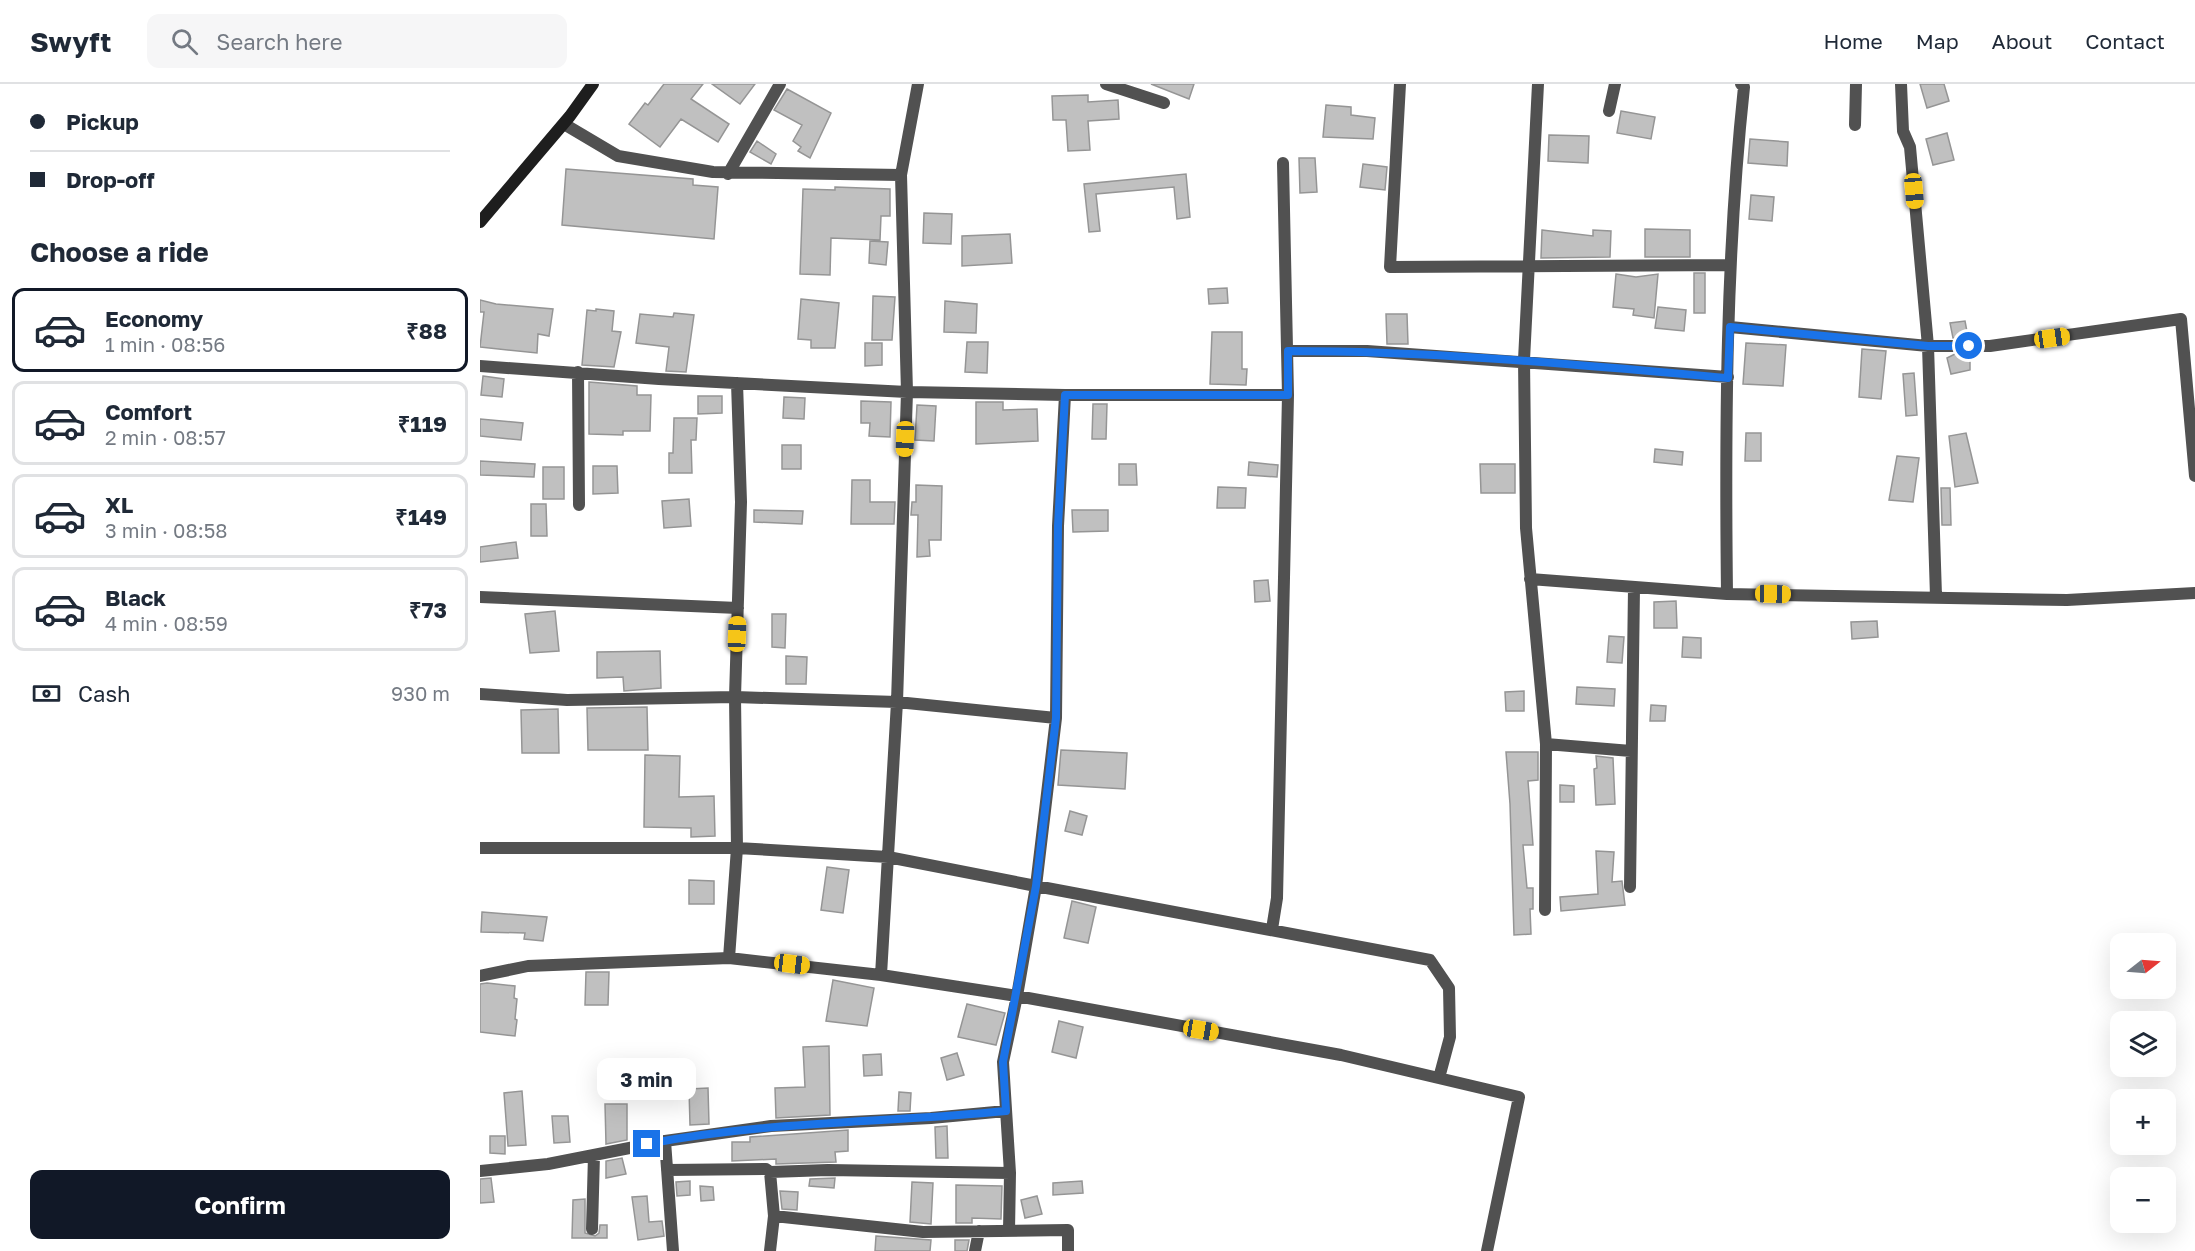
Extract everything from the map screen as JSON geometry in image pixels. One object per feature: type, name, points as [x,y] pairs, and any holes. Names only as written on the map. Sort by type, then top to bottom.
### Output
[{"type":"main road","points":[[480,222],[564,124],[592,84]]},
{"type":"street","points":[[728,174],[780,84]]},
{"type":"street","points":[[881,975],[897,702],[907,392],[901,175],[918,84]]},
{"type":"street","points":[[1106,84],[1164,103]]},
{"type":"street","points":[[1400,84],[1390,267],[1729,266]]},
{"type":"street","points":[[1538,84],[1524,360],[1526,528],[1546,744],[1545,910]]},
{"type":"street","points":[[1609,111],[1615,84]]},
{"type":"street","points":[[1727,594],[1725,462],[1730,327],[1729,266],[1744,87],[1741,84]]},
{"type":"street","points":[[1855,125],[1856,84]]},
{"type":"street","points":[[1901,84],[1903,131],[1910,147],[1928,346],[1936,596]]},
{"type":"street","points":[[564,124],[618,156],[728,174],[901,175]]},
{"type":"street","points":[[1272,929],[1276,898],[1288,395],[1283,163]]},
{"type":"street","points":[[1730,327],[1928,346],[1990,346],[2181,319],[2195,476]]},
{"type":"street","points":[[1288,351],[1367,351],[1524,360],[1728,378]]},
{"type":"street","points":[[480,366],[907,392],[1288,395]]},
{"type":"street","points":[[578,372],[579,505]]},
{"type":"street","points":[[729,958],[737,848],[735,697],[741,502],[737,383]]},
{"type":"street","points":[[1009,1231],[1010,1173],[1003,1062],[1036,886],[1056,718],[1058,526],[1065,395]]},
{"type":"street","points":[[1530,579],[1727,594],[2067,600],[2195,593]]},
{"type":"street","points":[[1630,887],[1634,588]]},
{"type":"street","points":[[480,597],[738,608]]},
{"type":"street","points":[[480,694],[567,700],[735,697],[897,702],[1056,718]]},
{"type":"street","points":[[1546,744],[1631,751]]},
{"type":"street","points":[[480,848],[737,848],[888,857],[1430,960],[1449,988],[1450,1037],[1439,1078]]},
{"type":"street","points":[[480,976],[528,966],[729,958],[881,975],[1017,996],[1341,1055],[1519,1097],[1487,1251]]},
{"type":"street","points":[[480,1171],[548,1164],[665,1141],[771,1126],[931,1118],[1006,1111]]},
{"type":"street","points":[[665,1141],[673,1251]]},
{"type":"street","points":[[592,1229],[594,1155]]},
{"type":"street","points":[[667,1170],[1010,1173]]},
{"type":"street","points":[[770,1172],[774,1216],[770,1251]]},
{"type":"street","points":[[774,1216],[923,1232],[1068,1230],[1068,1251]]},
{"type":"street","points":[[975,1251],[979,1232]]},
{"type":"building","points":[[664,84],[703,84],[691,99],[729,124],[718,142],[681,119],[660,147],[629,124]]},
{"type":"building","points":[[712,84],[755,84],[740,104]]},
{"type":"building","points":[[1151,84],[1194,84],[1189,99]]},
{"type":"building","points":[[1920,84],[1944,84],[1949,101],[1927,108]]},
{"type":"building","points":[[787,89],[831,113],[810,158],[798,151],[801,147],[793,141],[802,125],[774,110]]},
{"type":"building","points":[[1088,95],[1088,102],[1118,100],[1119,119],[1088,121],[1090,150],[1068,151],[1066,120],[1053,120],[1052,96]]},
{"type":"building","points":[[1326,105],[1351,107],[1351,115],[1375,118],[1373,139],[1323,137]]},
{"type":"building","points":[[1621,111],[1655,117],[1651,139],[1617,133]]},
{"type":"building","points":[[1947,133],[1954,160],[1933,165],[1926,139]]},
{"type":"building","points":[[1549,135],[1589,136],[1588,163],[1548,161]]},
{"type":"building","points":[[1750,139],[1788,142],[1787,166],[1748,163]]},
{"type":"building","points":[[757,141],[776,154],[771,164],[750,152]]},
{"type":"building","points":[[1299,158],[1315,158],[1317,192],[1300,193]]},
{"type":"building","points":[[1363,164],[1387,167],[1385,190],[1360,187]]},
{"type":"building","points":[[566,169],[693,179],[693,185],[718,187],[714,239],[562,225]]},
{"type":"building","points":[[1186,174],[1190,217],[1177,219],[1174,187],[1096,194],[1100,231],[1089,232],[1084,184]]},
{"type":"building","points":[[835,187],[890,189],[890,216],[881,216],[880,240],[831,238],[830,275],[800,274],[803,189],[835,190]]},
{"type":"building","points":[[1751,195],[1774,197],[1772,221],[1749,219]]},
{"type":"building","points":[[924,213],[952,214],[951,244],[923,243]]},
{"type":"building","points":[[1645,229],[1690,230],[1690,257],[1645,257]]},
{"type":"building","points":[[1542,230],[1593,236],[1593,230],[1611,231],[1610,257],[1541,258]]},
{"type":"building","points":[[1010,234],[1012,263],[962,266],[962,236]]},
{"type":"building","points":[[870,241],[888,242],[886,265],[869,263]]},
{"type":"building","points":[[1694,273],[1705,273],[1705,313],[1694,313]]},
{"type":"building","points":[[1616,274],[1636,277],[1658,274],[1654,318],[1633,315],[1634,309],[1613,307]]},
{"type":"building","points":[[1227,288],[1228,303],[1209,304],[1208,289]]},
{"type":"building","points":[[873,296],[895,297],[892,340],[872,340]]},
{"type":"building","points":[[801,299],[839,303],[835,348],[811,348],[811,340],[798,339]]},
{"type":"building","points":[[480,300],[496,304],[553,309],[549,336],[538,334],[537,353],[480,347],[484,312],[480,312]]},
{"type":"building","points":[[945,301],[977,304],[976,333],[944,332]]},
{"type":"building","points":[[1658,307],[1686,310],[1684,331],[1655,328]]},
{"type":"building","points":[[596,309],[614,311],[612,331],[621,332],[614,367],[582,365],[587,310],[596,311]]},
{"type":"building","points":[[674,313],[694,315],[686,372],[666,371],[669,347],[636,343],[640,314],[673,317]]},
{"type":"building","points":[[1386,314],[1407,314],[1408,344],[1387,344]]},
{"type":"building","points":[[1965,321],[1968,337],[1953,338],[1950,323]]},
{"type":"building","points":[[1212,332],[1242,332],[1242,369],[1247,369],[1246,385],[1210,384]]},
{"type":"building","points":[[967,342],[988,342],[987,373],[965,372]]},
{"type":"building","points":[[865,343],[882,343],[882,365],[865,366]]},
{"type":"building","points":[[1746,343],[1786,345],[1783,386],[1743,384]]},
{"type":"building","points":[[1862,349],[1886,351],[1881,399],[1859,397]]},
{"type":"building","points":[[1955,354],[1970,354],[1970,370],[1951,374],[1947,358]]},
{"type":"building","points":[[1914,373],[1917,415],[1906,416],[1903,374]]},
{"type":"building","points":[[483,376],[504,379],[502,397],[481,395]]},
{"type":"building","points":[[589,382],[637,386],[637,395],[651,395],[650,431],[623,431],[623,435],[589,434]]},
{"type":"building","points":[[698,396],[722,396],[722,413],[698,414]]},
{"type":"building","points":[[784,397],[805,398],[804,419],[783,418]]},
{"type":"building","points":[[861,401],[891,402],[890,437],[869,436],[870,423],[861,423]]},
{"type":"building","points":[[976,402],[1003,402],[1003,410],[1037,409],[1038,441],[976,444]]},
{"type":"building","points":[[1093,404],[1107,404],[1106,439],[1092,439]]},
{"type":"building","points":[[917,405],[936,406],[934,441],[915,440]]},
{"type":"building","points":[[674,418],[697,418],[696,440],[691,440],[692,473],[669,473],[669,453],[673,453]]},
{"type":"building","points":[[480,419],[523,423],[521,440],[480,436]]},
{"type":"building","points":[[1746,433],[1761,433],[1761,461],[1745,461]]},
{"type":"building","points":[[1966,433],[1978,483],[1955,487],[1949,436]]},
{"type":"building","points":[[782,445],[801,445],[801,469],[782,469]]},
{"type":"building","points":[[1655,449],[1683,452],[1682,465],[1654,462]]},
{"type":"building","points":[[1897,456],[1919,458],[1913,502],[1889,500]]},
{"type":"building","points":[[480,461],[535,464],[534,477],[480,475]]},
{"type":"building","points":[[1249,462],[1278,465],[1277,477],[1248,475]]},
{"type":"building","points":[[1119,464],[1136,464],[1137,485],[1119,485]]},
{"type":"building","points":[[1480,464],[1515,464],[1515,493],[1481,493]]},
{"type":"building","points":[[593,466],[617,466],[618,493],[593,494]]},
{"type":"building","points":[[543,467],[564,467],[564,499],[543,499]]},
{"type":"building","points":[[852,480],[870,480],[870,502],[895,502],[894,524],[851,524]]},
{"type":"building","points":[[916,485],[942,486],[941,540],[929,540],[930,556],[917,557],[918,515],[911,515],[912,502],[916,502]]},
{"type":"building","points":[[1218,487],[1246,488],[1245,508],[1217,508]]},
{"type":"building","points":[[1941,488],[1950,488],[1951,525],[1942,525]]},
{"type":"building","points":[[689,499],[691,526],[664,528],[662,501]]},
{"type":"building","points":[[531,504],[546,504],[547,536],[531,536]]},
{"type":"building","points":[[754,510],[803,511],[802,524],[754,522]]},
{"type":"building","points":[[1072,510],[1108,510],[1108,531],[1073,532]]},
{"type":"building","points":[[516,542],[518,558],[480,562],[480,547]]},
{"type":"building","points":[[1268,580],[1270,601],[1255,602],[1254,581]]},
{"type":"building","points":[[1676,601],[1677,628],[1654,628],[1654,602]]},
{"type":"building","points":[[555,611],[559,651],[530,653],[525,614]]},
{"type":"building","points":[[772,614],[786,614],[785,648],[772,647]]},
{"type":"building","points":[[1877,621],[1878,637],[1852,639],[1851,622]]},
{"type":"building","points":[[1609,636],[1624,637],[1622,663],[1607,662]]},
{"type":"building","points":[[1683,637],[1701,638],[1701,658],[1682,657]]},
{"type":"building","points":[[660,651],[661,688],[624,691],[623,677],[597,678],[597,652]]},
{"type":"building","points":[[786,656],[807,657],[806,684],[786,684]]},
{"type":"building","points":[[1577,687],[1615,689],[1614,706],[1576,704]]},
{"type":"building","points":[[1524,691],[1524,711],[1506,711],[1505,692]]},
{"type":"building","points":[[1651,705],[1666,706],[1665,721],[1650,721]]},
{"type":"building","points":[[647,707],[648,750],[588,750],[587,708]]},
{"type":"building","points":[[558,709],[559,753],[522,753],[521,710]]},
{"type":"building","points":[[1061,750],[1127,753],[1125,789],[1058,785]]},
{"type":"building","points":[[1506,752],[1538,752],[1538,780],[1528,781],[1533,845],[1523,845],[1527,888],[1533,888],[1533,909],[1530,909],[1531,934],[1514,935]]},
{"type":"building","points":[[645,755],[680,756],[679,797],[714,796],[715,836],[691,837],[691,828],[644,827]]},
{"type":"building","points":[[1596,756],[1613,758],[1615,804],[1596,805],[1594,769],[1597,768]]},
{"type":"building","points":[[1560,785],[1574,786],[1574,802],[1560,802]]},
{"type":"building","points":[[1070,811],[1087,816],[1082,835],[1065,831]]},
{"type":"building","points":[[1596,851],[1614,852],[1612,882],[1622,881],[1625,905],[1561,911],[1560,897],[1598,894]]},
{"type":"building","points":[[827,867],[849,870],[843,913],[821,910]]},
{"type":"building","points":[[689,880],[714,881],[714,904],[689,904]]},
{"type":"building","points":[[1072,901],[1096,907],[1088,943],[1064,938]]},
{"type":"building","points":[[482,912],[547,917],[543,941],[524,939],[525,933],[481,932]]},
{"type":"building","points":[[586,972],[609,972],[608,1005],[585,1005]]},
{"type":"building","points":[[833,980],[874,988],[867,1026],[826,1021]]},
{"type":"building","points":[[480,984],[515,986],[514,998],[517,999],[515,1019],[517,1020],[515,1036],[480,1032]]},
{"type":"building","points":[[967,1004],[1005,1013],[996,1045],[958,1037]]},
{"type":"building","points":[[1059,1021],[1083,1027],[1076,1058],[1052,1052]]},
{"type":"building","points":[[829,1046],[830,1115],[776,1118],[775,1088],[805,1087],[803,1047]]},
{"type":"building","points":[[957,1053],[964,1075],[947,1080],[941,1058]]},
{"type":"building","points":[[881,1054],[882,1075],[864,1076],[863,1055]]},
{"type":"building","points":[[708,1088],[709,1124],[690,1125],[689,1089]]},
{"type":"building","points":[[522,1091],[526,1145],[508,1146],[504,1093]]},
{"type":"building","points":[[899,1092],[911,1093],[910,1111],[898,1111]]},
{"type":"building","points":[[605,1104],[627,1104],[627,1140],[606,1144]]},
{"type":"building","points":[[552,1116],[568,1116],[570,1142],[554,1143]]},
{"type":"building","points":[[947,1126],[948,1158],[936,1158],[935,1127]]},
{"type":"building","points":[[848,1130],[848,1151],[835,1152],[836,1162],[776,1164],[776,1159],[732,1161],[732,1142],[750,1142],[750,1137]]},
{"type":"building","points":[[490,1136],[505,1136],[505,1154],[490,1153]]},
{"type":"building","points":[[622,1158],[626,1174],[606,1178],[606,1161]]},
{"type":"building","points":[[491,1178],[494,1202],[480,1203],[480,1179]]},
{"type":"building","points":[[835,1178],[834,1188],[809,1186],[810,1179]]},
{"type":"building","points":[[690,1181],[690,1195],[677,1196],[676,1182]]},
{"type":"building","points":[[1082,1181],[1083,1193],[1053,1195],[1053,1183]]},
{"type":"building","points":[[912,1182],[933,1183],[931,1224],[910,1222]]},
{"type":"building","points":[[956,1185],[1002,1186],[1001,1219],[972,1218],[972,1223],[956,1223]]},
{"type":"building","points":[[700,1186],[713,1187],[714,1200],[701,1201]]},
{"type":"building","points":[[780,1191],[798,1192],[797,1210],[782,1209]]},
{"type":"building","points":[[647,1196],[649,1222],[662,1221],[664,1236],[638,1240],[632,1197]]},
{"type":"building","points":[[1037,1196],[1042,1214],[1025,1218],[1021,1200]]},
{"type":"building","points":[[585,1199],[585,1233],[595,1236],[599,1233],[600,1225],[607,1225],[607,1238],[572,1238],[573,1200]]},
{"type":"building","points":[[876,1236],[931,1240],[930,1251],[875,1251]]},
{"type":"building","points":[[955,1240],[969,1240],[967,1251],[955,1251]]},
{"type":"route","points":[[647,1144],[771,1126],[931,1118],[1006,1111],[1003,1062],[1036,886],[1056,718],[1058,526],[1065,395],[1288,395],[1288,351],[1367,351],[1492,360],[1524,360],[1728,378],[1730,327],[1928,346],[1969,346]]}]
